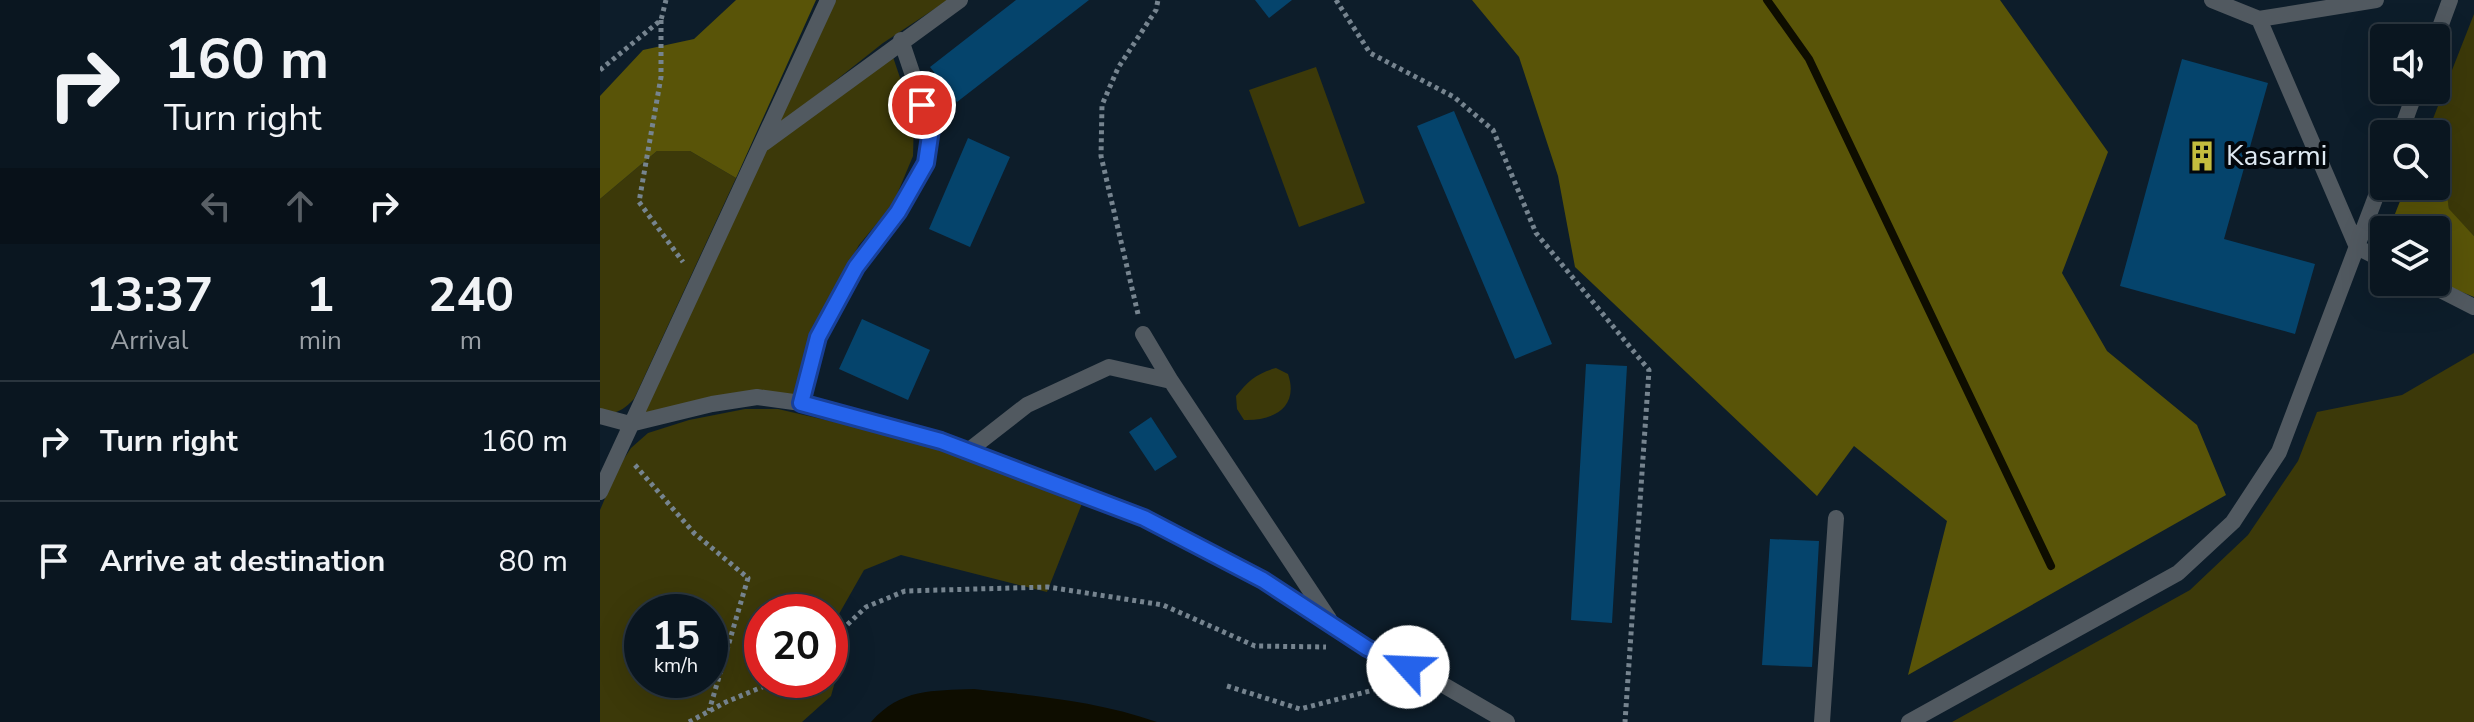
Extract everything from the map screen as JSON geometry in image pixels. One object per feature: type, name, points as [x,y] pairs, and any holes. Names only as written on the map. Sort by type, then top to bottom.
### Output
[{"type":"lane","points":[[600,492],[828,0]]},
{"type":"lane","points":[[762,144],[960,0]]},
{"type":"lane","points":[[2212,0],[2259,19],[2376,0]]},
{"type":"lane","points":[[2441,24],[2450,0]]},
{"type":"lane","points":[[2259,19],[2357,247],[2370,254]]},
{"type":"lane","points":[[801,403],[818,337],[856,267],[898,212],[926,163],[931,129],[901,40]]},
{"type":"lane","points":[[1909,722],[2178,573],[2233,522],[2279,452],[2375,200]]},
{"type":"lane","points":[[2450,295],[2474,307]]},
{"type":"lane","points":[[1143,334],[1332,624]]},
{"type":"lane","points":[[968,451],[1027,405],[1109,367],[1171,381]]},
{"type":"lane","points":[[600,416],[630,424],[712,404],[757,397],[801,403],[941,441],[1144,518],[1263,580],[1367,648],[1428,676],[1507,722]]},
{"type":"lane","points":[[1822,722],[1836,518]]},
{"type":"path","points":[[666,0],[661,20],[661,77],[639,202],[697,282]]},
{"type":"path","points":[[1143,334],[1101,156],[1102,105],[1118,68],[1156,10],[1158,0]]},
{"type":"path","points":[[1336,0],[1370,53],[1454,97],[1493,130],[1536,233],[1649,370],[1625,722]]},
{"type":"path","points":[[600,70],[661,20]]},
{"type":"path","points":[[619,448],[694,533],[748,578],[709,711]]},
{"type":"path","points":[[848,624],[866,607],[905,591],[1048,587],[1163,605],[1255,646],[1367,648]]},
{"type":"path","points":[[1227,686],[1300,709],[1428,676]]},
{"type":"path","points":[[689,722],[744,696]]},
{"type":"shaded area","points":[[736,0],[816,0],[736,178],[690,151],[657,151],[600,199],[600,96],[643,50],[694,39]]},
{"type":"shaded area","points":[[836,0],[948,0],[883,43],[777,127]]},
{"type":"shaded area","points":[[1472,0],[2000,0],[2108,152],[2062,273],[2107,351],[2197,425],[2226,495],[1908,675],[1947,521],[1854,446],[1817,496],[1575,267],[1558,176],[1519,57]]},
{"type":"shaded area","points":[[2474,14],[2474,236],[2449,210],[2450,120],[2432,120],[2439,104],[2450,104],[2450,75]]},
{"type":"shaded area","points":[[893,57],[914,119],[913,156],[893,204],[859,245],[811,333],[796,396],[641,415],[764,151]]},
{"type":"shaded area","points":[[1316,67],[1365,203],[1299,227],[1249,90]]},
{"type":"shaded area","points":[[657,151],[690,151],[736,178],[634,399],[619,411],[600,411],[600,199]]},
{"type":"shaded area","points":[[2400,200],[2448,200],[2449,209],[2474,236],[2474,297],[2450,287],[2450,216],[2394,216]]},
{"type":"shaded area","points":[[2474,353],[2474,722],[1952,722],[2190,590],[2248,535],[2298,461],[2317,412],[2402,395]]},
{"type":"shaded area","points":[[1276,368],[1288,374],[1291,385],[1287,403],[1266,418],[1244,420],[1237,409],[1236,396],[1253,378]]},
{"type":"shaded area","points":[[745,409],[778,409],[921,442],[1083,501],[1047,592],[901,555],[864,570],[848,598],[848,594],[744,594],[744,698],[829,698],[802,722],[600,722],[600,510],[618,468],[631,448],[648,433],[689,420]]},
{"type":"shaded area","points":[[974,689],[1090,704],[1157,722],[871,722],[882,711],[906,697],[931,691]]},
{"type":"building","points":[[1016,0],[1089,0],[957,102],[930,67]]},
{"type":"building","points":[[1255,0],[1292,0],[1269,18]]},
{"type":"building","name":"Kasarmi","points":[[2182,59],[2268,83],[2224,239],[2315,264],[2295,334],[2120,286]]},
{"type":"building","points":[[1454,111],[1552,344],[1515,359],[1417,126]]},
{"type":"building","points":[[968,138],[1010,157],[970,247],[929,229]]},
{"type":"building","points":[[862,319],[930,350],[908,400],[839,369]]},
{"type":"building","points":[[1586,364],[1627,366],[1612,623],[1571,620]]},
{"type":"building","points":[[1151,417],[1177,457],[1155,471],[1129,432]]},
{"type":"building","points":[[1770,539],[1819,541],[1812,667],[1762,665]]},
{"type":"waterway","points":[[1767,0],[1809,59],[2051,566]]},
{"type":"place","name":"Kasarmi","points":[[2202,156]]},
{"type":"route","points":[[922,105],[931,129],[926,163],[898,212],[856,267],[818,337],[801,403],[941,441],[1144,518],[1263,580],[1367,648],[1408,667]]}]
